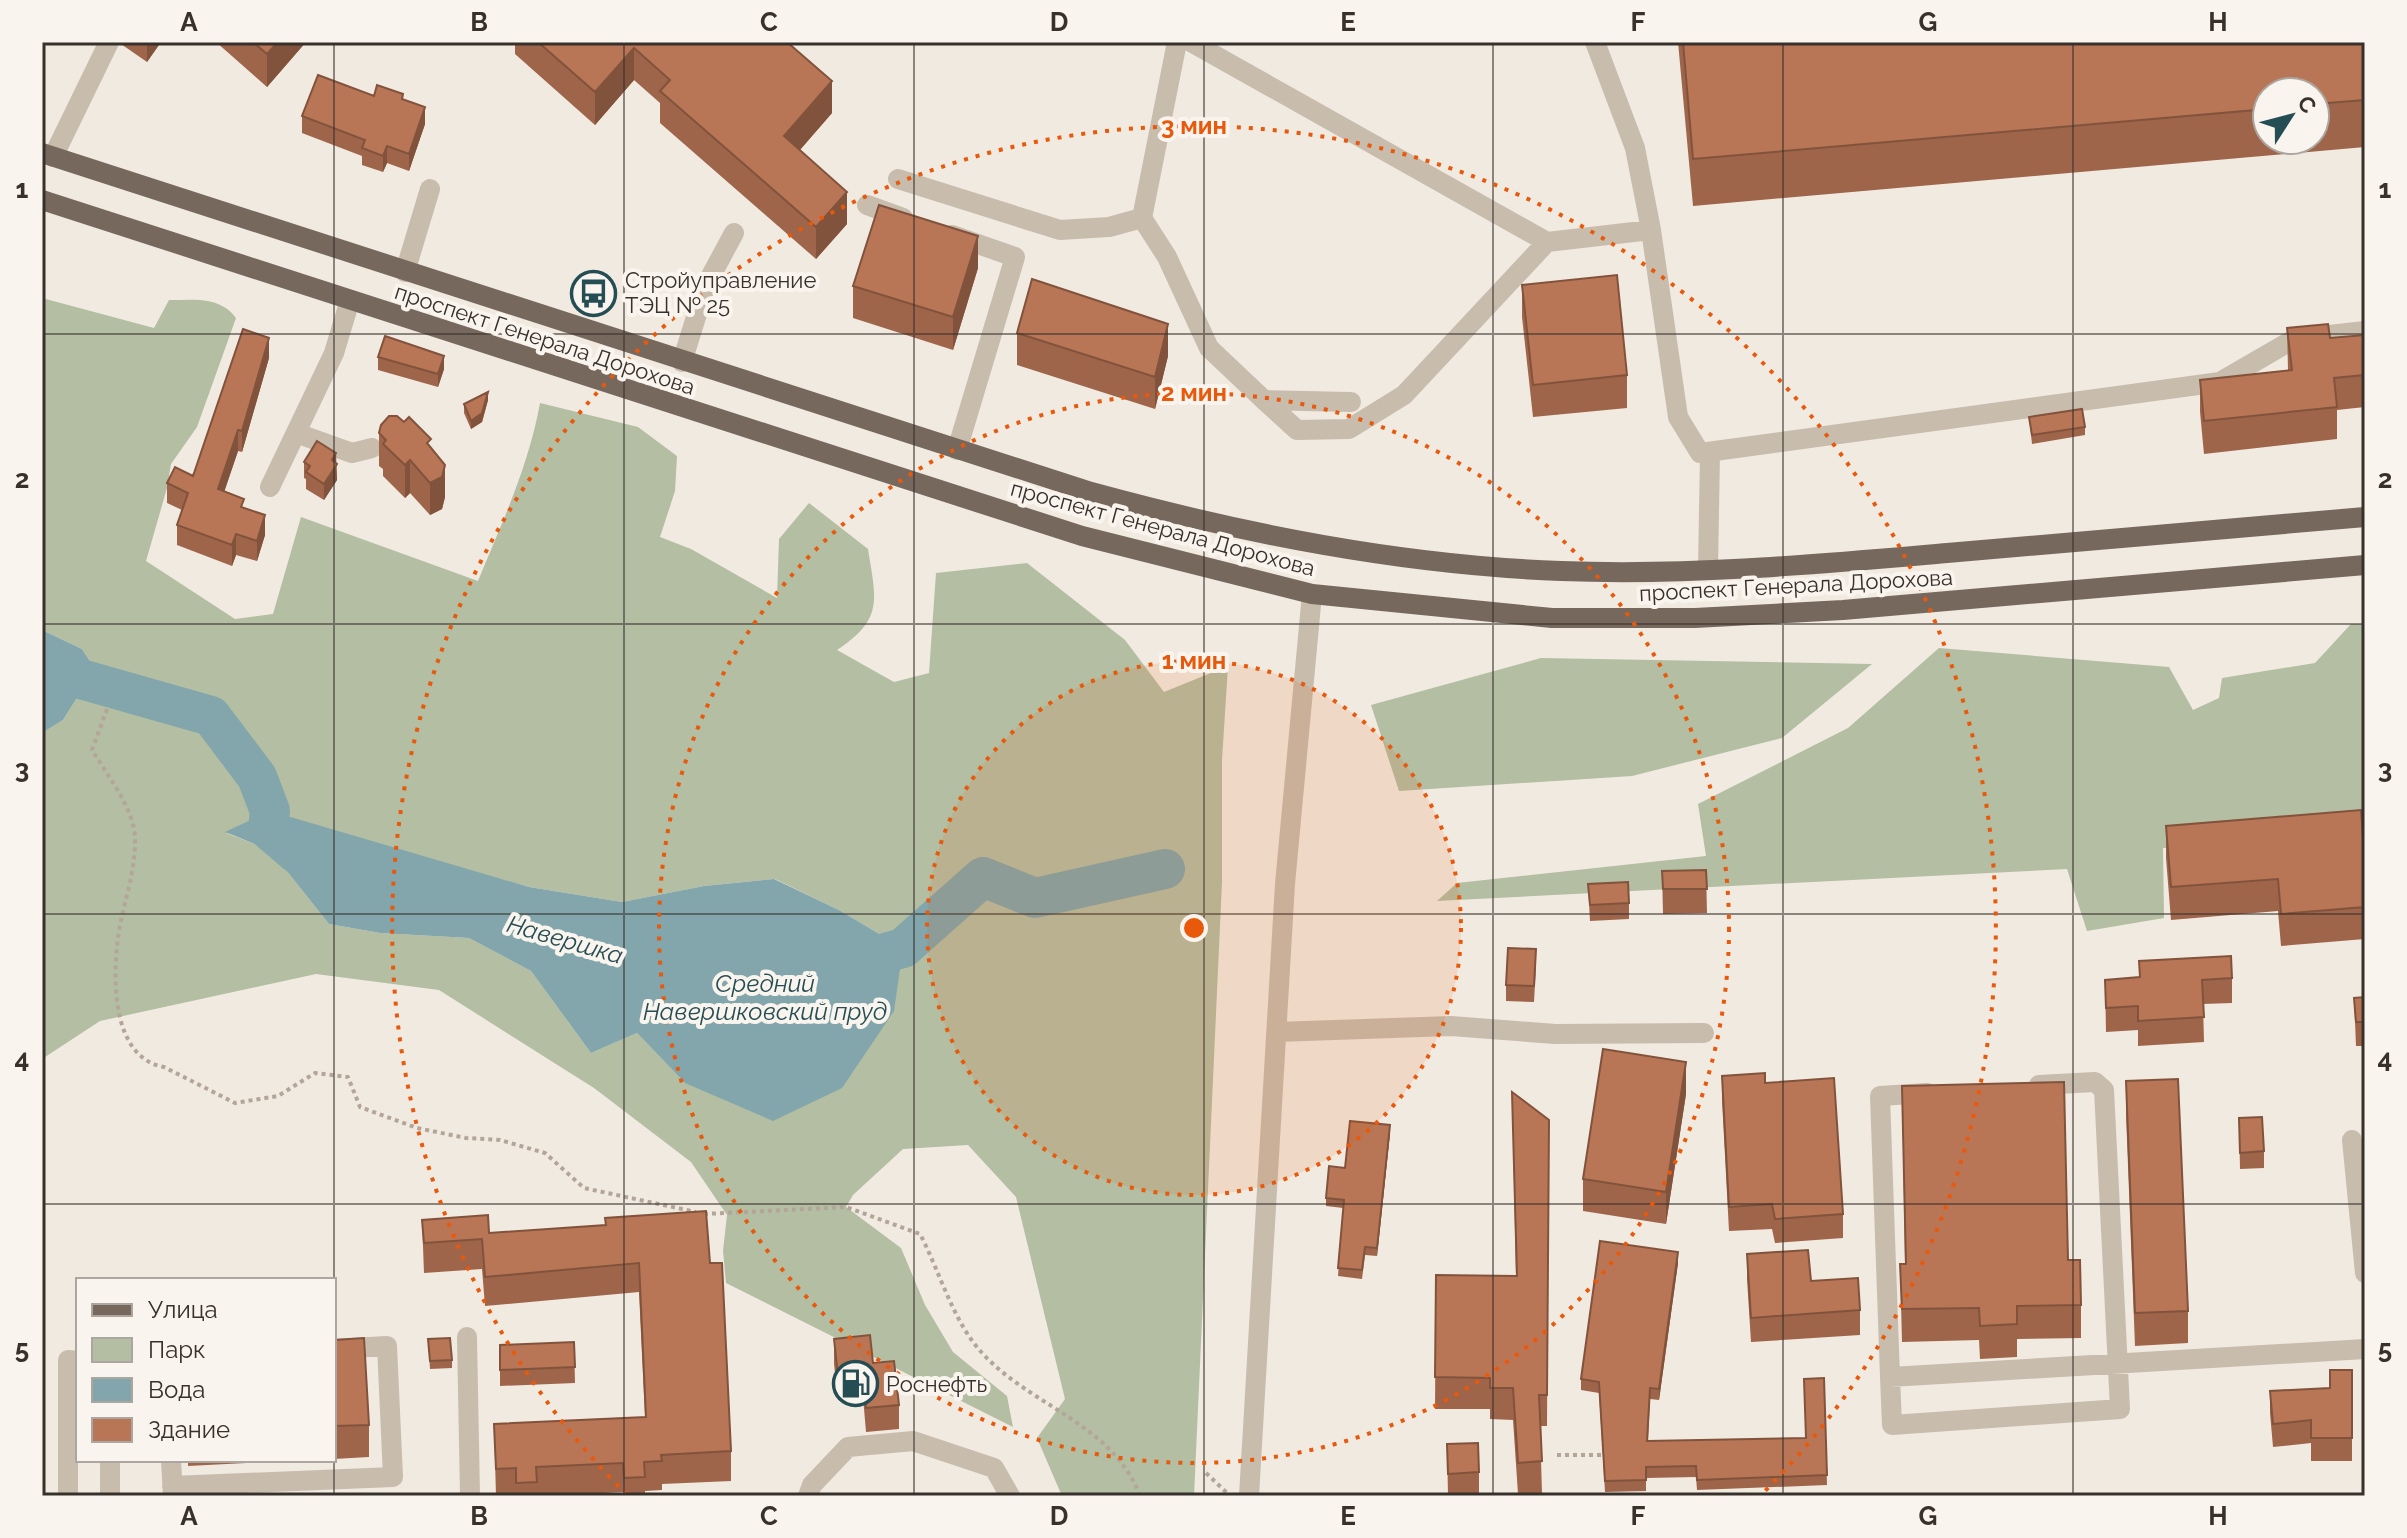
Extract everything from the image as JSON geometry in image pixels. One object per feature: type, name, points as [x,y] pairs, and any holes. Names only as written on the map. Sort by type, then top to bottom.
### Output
[{"type":"main road","name":"проспект Генерала Дорохова","points":[[48,155],[957,450],[1202,523],[1317,546],[1561,571],[1708,570],[1816,564],[2365,517]]},
{"type":"main road","name":"проспект Генерала Дорохова","points":[[42,200],[1082,536],[1312,594],[1552,618],[1695,618],[1843,610],[2365,565]]},
{"type":"street","points":[[48,155],[109,42]]},
{"type":"street","points":[[1177,42],[1142,218],[1167,257],[1209,348],[1297,430],[1349,429],[1404,395],[1547,242]]},
{"type":"street","points":[[1191,42],[1547,242],[1651,230]]},
{"type":"street","points":[[1595,42],[1635,148],[1651,230],[1678,417],[1700,453],[2220,382],[2294,339],[2365,331]]},
{"type":"street","points":[[898,179],[1060,230],[1109,227],[1142,218]]},
{"type":"street","points":[[405,272],[430,189]]},
{"type":"street","points":[[867,205],[1015,257],[957,450]]},
{"type":"street","points":[[682,362],[706,285],[734,233]]},
{"type":"street","points":[[270,487],[334,353],[350,300]]},
{"type":"street","points":[[1264,400],[1351,402]]},
{"type":"street","points":[[296,433],[352,453],[372,448]]},
{"type":"street","points":[[1708,570],[1710,452]]},
{"type":"street","points":[[1249,1496],[1285,884],[1312,594]]},
{"type":"street","points":[[1276,1032],[1451,1026],[1555,1034],[1704,1033]]},
{"type":"street","points":[[1941,1092],[1880,1096],[1892,1425],[2120,1409],[2104,1090],[2095,1082],[2018,1087]]},
{"type":"street","points":[[2352,1140],[2365,1273]]},
{"type":"street","points":[[467,1337],[470,1496]]},
{"type":"street","points":[[171,1462],[172,1491],[359,1487],[393,1477],[387,1346],[336,1349]]},
{"type":"street","points":[[1890,1377],[2365,1349]]},
{"type":"street","points":[[68,1496],[68,1360],[76,1361]]},
{"type":"street","points":[[808,1496],[812,1485],[848,1447],[913,1441],[994,1468],[1010,1496]]},
{"type":"street","points":[[110,1462],[110,1496]]},
{"type":"path","points":[[107,709],[92,750],[118,791],[135,834],[133,876],[117,945],[120,1017],[131,1046],[152,1065],[164,1067],[235,1103],[278,1096],[315,1073],[348,1077],[360,1107],[417,1128],[466,1138],[500,1140],[545,1153],[584,1188],[712,1215],[846,1207],[920,1234],[954,1309],[981,1353],[1028,1394],[1095,1433],[1119,1457],[1140,1496]]},
{"type":"path","points":[[1557,1455],[1604,1455]]},
{"type":"path","points":[[1206,1473],[1230,1496]]},
{"type":"green space","points":[[42,298],[154,328],[169,300],[197,300],[222,306],[236,318],[197,427],[171,464],[146,561],[235,619],[273,614],[301,517],[478,581],[522,471],[540,403],[638,427],[677,456],[675,491],[660,537],[691,549],[777,598],[779,539],[809,503],[868,549],[874,595],[870,618],[852,639],[837,650],[894,682],[929,673],[936,573],[1027,563],[1125,640],[1164,692],[1228,666],[1222,760],[1222,882],[1194,1496],[1062,1496],[1037,1438],[1065,1399],[1016,1197],[968,1145],[903,1149],[853,1195],[846,1207],[901,1248],[925,1305],[953,1352],[1007,1396],[1013,1427],[726,1283],[723,1251],[727,1215],[691,1162],[594,1088],[439,990],[316,974],[100,1021],[42,1059],[42,733],[63,720],[95,669],[82,649],[42,630]],"holes":[[[226,833],[412,855],[529,887],[622,902],[704,886],[775,879],[839,910],[903,948],[685,1083],[637,1033],[591,1053],[531,971],[469,938],[380,933],[329,924],[270,850]]]},
{"type":"green space","points":[[2351,624],[2365,624],[2365,826],[2293,841],[2163,848],[2164,918],[2087,931],[2067,869],[1437,901],[1457,883],[1706,856],[1698,804],[1848,728],[1939,648],[2169,667],[2193,710],[2219,698],[2222,678],[2315,663]]},
{"type":"green space","points":[[1541,658],[1872,664],[1782,738],[1632,776],[1399,791],[1371,705]]},
{"type":"water","points":[[42,630],[82,649],[95,669],[63,720],[42,733]]},
{"type":"water","name":"Средний Навершковский пруд","points":[[270,811],[529,887],[622,902],[704,886],[774,879],[839,910],[903,948],[894,1011],[842,1088],[773,1121],[685,1083],[637,1033],[591,1053],[531,971],[469,938],[380,933],[329,924],[270,850],[225,832]]},
{"type":"building","points":[[253,42],[278,42],[267,54]]},
{"type":"building","points":[[538,42],[787,42],[832,81],[784,136],[847,192],[816,227],[660,91],[670,80],[634,48],[595,92]]},
{"type":"building","points":[[1683,42],[2365,42],[2365,100],[2331,103],[2331,76],[2251,76],[2251,110],[1693,159]]},
{"type":"building","points":[[318,75],[374,96],[377,85],[403,94],[402,99],[425,107],[409,154],[387,146],[383,156],[362,148],[365,140],[302,116]]},
{"type":"building","points":[[879,205],[978,236],[953,317],[853,286]]},
{"type":"building","points":[[1617,275],[1627,375],[1533,385],[1522,285]]},
{"type":"building","points":[[1032,279],[1168,324],[1155,377],[1017,333]]},
{"type":"building","points":[[2328,324],[2330,338],[2365,335],[2365,375],[2334,378],[2337,407],[2204,421],[2200,380],[2292,370],[2287,328]]},
{"type":"building","points":[[243,329],[269,338],[242,431],[238,430],[218,489],[244,499],[241,507],[265,515],[257,541],[236,534],[232,545],[177,525],[188,493],[167,483],[175,467],[193,476]]},
{"type":"building","points":[[385,336],[444,356],[438,374],[378,357]]},
{"type":"building","points":[[488,392],[482,413],[471,421],[464,404]]},
{"type":"building","points":[[2082,409],[2085,427],[2032,435],[2029,417]]},
{"type":"building","points":[[389,416],[397,416],[404,422],[409,417],[431,439],[427,443],[445,465],[442,477],[430,483],[410,460],[405,465],[383,444],[386,440],[379,433]]},
{"type":"building","points":[[317,441],[336,453],[332,460],[337,464],[324,484],[306,472],[310,466],[304,462]]},
{"type":"building","points":[[2361,810],[2365,907],[2281,914],[2278,879],[2171,887],[2166,826]]},
{"type":"building","points":[[1706,870],[1707,889],[1663,889],[1662,871]]},
{"type":"building","points":[[1628,882],[1629,903],[1590,905],[1588,884]]},
{"type":"building","points":[[1508,948],[1536,949],[1534,986],[1506,985]]},
{"type":"building","points":[[2231,956],[2232,978],[2202,980],[2204,1017],[2138,1021],[2138,1006],[2106,1008],[2105,980],[2140,977],[2139,961]]},
{"type":"building","points":[[2365,997],[2365,1022],[2356,1022],[2354,998]]},
{"type":"building","points":[[1603,1049],[1686,1062],[1666,1192],[1583,1179]]},
{"type":"building","points":[[1765,1073],[1765,1083],[1834,1078],[1843,1214],[1775,1219],[1772,1204],[1729,1207],[1722,1076]]},
{"type":"building","points":[[2178,1079],[2188,1311],[2135,1313],[2126,1081]]},
{"type":"building","points":[[2064,1082],[2068,1260],[2080,1260],[2081,1305],[2017,1306],[2017,1324],[1980,1326],[1979,1308],[1902,1309],[1900,1264],[1906,1264],[1902,1086]]},
{"type":"building","points":[[1512,1092],[1549,1120],[1547,1395],[1539,1395],[1542,1461],[1518,1463],[1513,1388],[1490,1388],[1490,1378],[1435,1377],[1436,1275],[1517,1276]]},
{"type":"building","points":[[2262,1117],[2264,1151],[2240,1153],[2239,1118]]},
{"type":"building","points":[[1350,1121],[1390,1125],[1377,1248],[1365,1247],[1362,1270],[1338,1268],[1344,1200],[1326,1198],[1329,1166],[1345,1168]]},
{"type":"building","points":[[706,1211],[710,1263],[722,1263],[731,1451],[661,1455],[662,1461],[644,1462],[645,1477],[624,1478],[623,1463],[536,1467],[537,1482],[516,1483],[516,1468],[496,1469],[494,1424],[646,1417],[639,1263],[485,1277],[482,1239],[424,1243],[422,1220],[488,1215],[489,1233],[606,1225],[605,1218]]},
{"type":"building","points":[[1600,1241],[1678,1252],[1659,1389],[1650,1388],[1647,1441],[1806,1438],[1804,1379],[1824,1378],[1827,1475],[1697,1480],[1696,1466],[1646,1467],[1646,1480],[1605,1481],[1599,1382],[1581,1379]]},
{"type":"building","points":[[1808,1250],[1811,1281],[1858,1278],[1860,1310],[1751,1318],[1747,1254]]},
{"type":"building","points":[[870,1335],[873,1363],[894,1361],[899,1405],[866,1408],[863,1372],[838,1375],[834,1339]]},
{"type":"building","points":[[364,1338],[369,1425],[336,1426],[336,1340]]},
{"type":"building","points":[[450,1338],[452,1360],[430,1361],[428,1339]]},
{"type":"building","points":[[574,1342],[575,1367],[500,1370],[500,1345]]},
{"type":"building","points":[[2330,1370],[2352,1370],[2352,1438],[2311,1438],[2311,1420],[2273,1424],[2270,1391],[2330,1388]]},
{"type":"building","points":[[1478,1443],[1479,1472],[1448,1474],[1447,1444]]},
{"type":"waterway","name":"Навершка","points":[[42,668],[211,716],[257,777],[270,811],[268,829],[296,853]]},
{"type":"waterway","name":"Навершка","points":[[852,962],[903,948],[983,877],[1035,898],[1165,869]]},
{"type":"place","name":"Стройуправление ТЭЦ № 25","points":[[594,293]]},
{"type":"place","name":"Роснефть","points":[[855,1384]]}]
